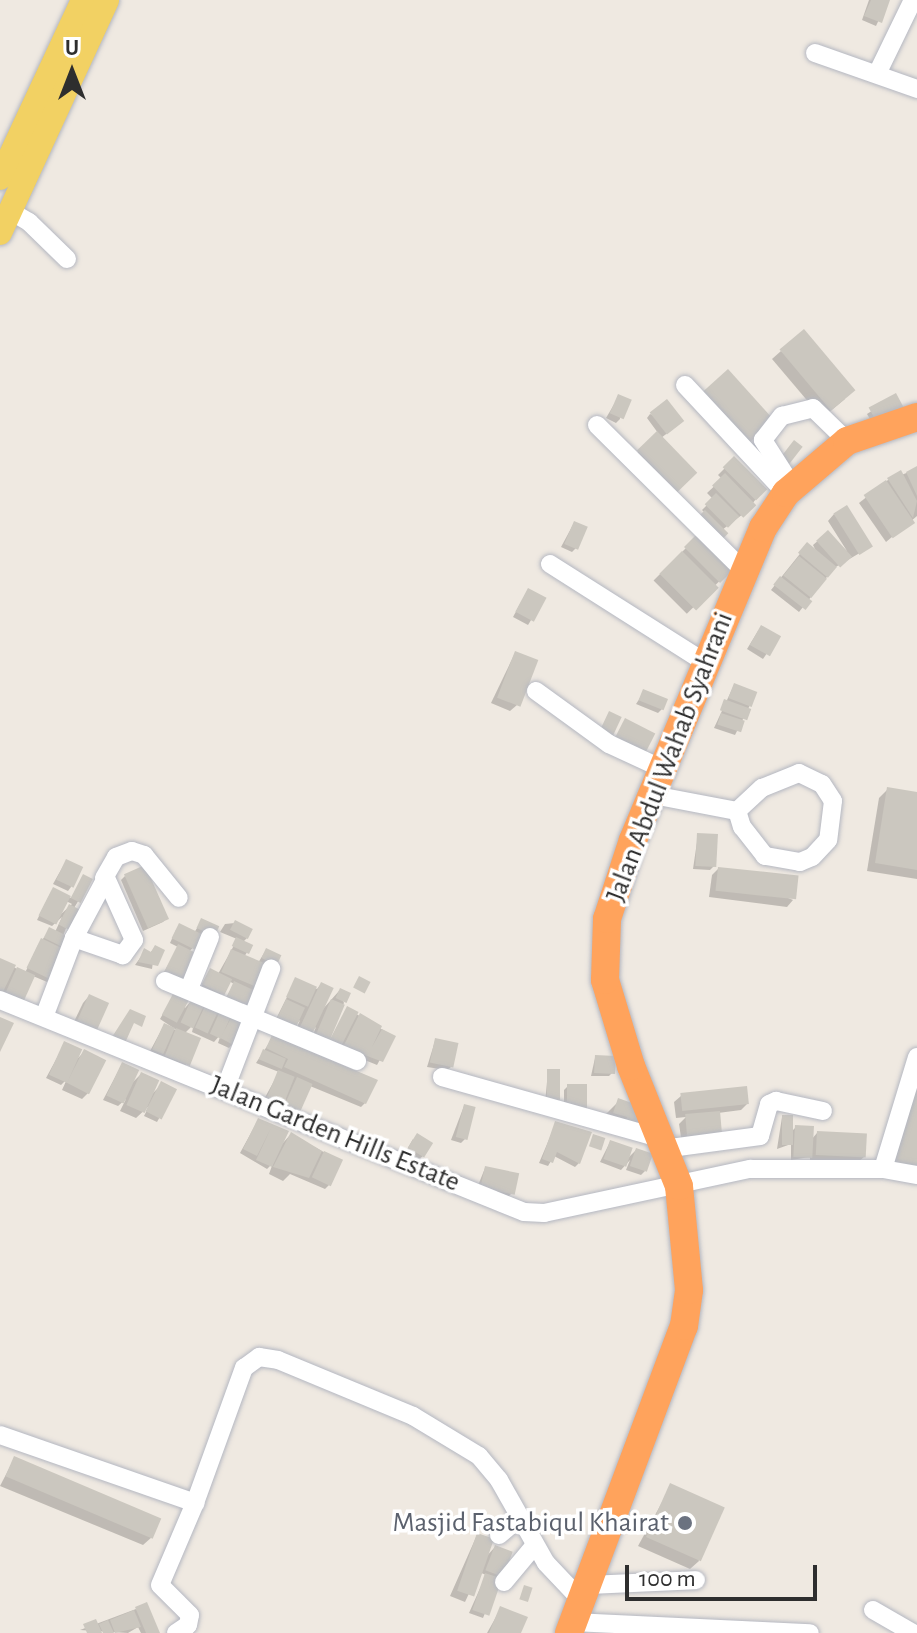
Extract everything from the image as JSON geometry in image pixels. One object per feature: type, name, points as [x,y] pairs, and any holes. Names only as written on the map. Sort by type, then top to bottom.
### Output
[{"type":"highway","name":"Jalan Abdul Wahab Syahrani","points":[[577,1610],[684,1326],[690,1271],[679,1186],[631,1066],[602,964],[607,919],[743,570],[790,490],[847,441],[917,417]]},
{"type":"main road","points":[[0,178],[83,0]]},
{"type":"main road","points":[[0,233],[107,0]]},
{"type":"street","points":[[877,74],[913,0]]},
{"type":"street","points":[[815,53],[917,89]]},
{"type":"street","points":[[10,211],[67,259]]},
{"type":"street","points":[[685,385],[790,490]]},
{"type":"street","points":[[790,490],[763,440],[782,416],[813,408],[847,441]]},
{"type":"street","points":[[597,425],[743,570]]},
{"type":"street","points":[[550,564],[706,663]]},
{"type":"street","points":[[536,691],[659,783],[737,811]]},
{"type":"street","points":[[799,773],[822,784],[833,801],[828,840],[812,857],[800,862],[765,856],[742,827],[737,811],[762,788],[799,773]]},
{"type":"street","points":[[44,1017],[74,938],[116,857],[132,851],[144,855],[179,898]]},
{"type":"street","points":[[74,938],[123,955],[134,940],[104,878]]},
{"type":"street","points":[[189,989],[210,937]]},
{"type":"street","points":[[225,1089],[271,969]]},
{"type":"street","points":[[165,981],[357,1061]]},
{"type":"street","name":"Jalan Garden Hills Estate","points":[[0,1000],[524,1212],[679,1186],[750,1169],[883,1169],[917,1175]]},
{"type":"street","points":[[883,1169],[917,1057]]},
{"type":"street","points":[[442,1077],[661,1143],[760,1136],[769,1104],[776,1101],[823,1111]]},
{"type":"street","points":[[176,1633],[188,1625],[190,1615],[160,1585],[195,1503],[244,1368],[252,1359],[268,1357],[413,1416],[452,1437],[486,1463],[534,1546],[577,1610],[652,1629],[810,1633]]},
{"type":"street","points":[[0,1435],[195,1503]]},
{"type":"street","points":[[499,1535],[518,1519]]},
{"type":"street","points":[[504,1582],[534,1546]]},
{"type":"street","points":[[577,1610],[696,1580]]},
{"type":"street","points":[[873,1610],[913,1633]]},
{"type":"building","points":[[871,0],[890,0],[882,23],[864,16]]},
{"type":"building","points":[[804,329],[855,390],[831,411],[779,350]]},
{"type":"building","points":[[728,369],[774,420],[746,446],[700,394]]},
{"type":"building","points":[[896,393],[904,408],[877,423],[869,408]]},
{"type":"building","points":[[618,394],[632,400],[624,419],[610,413]]},
{"type":"building","points":[[667,399],[684,421],[667,435],[650,413]]},
{"type":"building","points":[[657,431],[697,473],[677,492],[637,450]]},
{"type":"building","points":[[794,440],[803,447],[788,466],[779,459]]},
{"type":"building","points":[[734,456],[767,489],[756,501],[723,467]]},
{"type":"building","points":[[917,466],[917,496],[906,472]]},
{"type":"building","points":[[901,470],[917,501],[913,518],[887,478]]},
{"type":"building","points":[[725,473],[756,505],[743,518],[712,486]]},
{"type":"building","points":[[886,480],[915,523],[893,538],[864,495]]},
{"type":"building","points":[[716,493],[739,516],[728,528],[705,504]]},
{"type":"building","points":[[847,505],[873,547],[859,555],[833,513]]},
{"type":"building","points":[[705,510],[728,533],[718,544],[694,521]]},
{"type":"building","points":[[574,521],[588,527],[578,550],[564,544]]},
{"type":"building","points":[[828,530],[852,557],[840,567],[816,541]]},
{"type":"building","points":[[696,535],[732,571],[720,583],[684,547]]},
{"type":"building","points":[[807,542],[837,567],[828,578],[798,553]]},
{"type":"building","points":[[682,551],[719,588],[696,610],[659,574]]},
{"type":"building","points":[[799,556],[827,579],[811,598],[783,575]]},
{"type":"building","points":[[780,576],[812,601],[806,610],[773,585]]},
{"type":"building","points":[[528,588],[547,598],[534,622],[515,612]]},
{"type":"building","points":[[761,625],[781,636],[770,656],[750,645]]},
{"type":"building","points":[[515,651],[538,660],[520,707],[497,698]]},
{"type":"building","points":[[734,683],[757,692],[752,707],[728,698]]},
{"type":"building","points":[[643,689],[668,699],[664,710],[639,700]]},
{"type":"building","points":[[724,699],[751,709],[747,720],[720,710]]},
{"type":"building","points":[[609,711],[622,717],[613,736],[600,730]]},
{"type":"building","points":[[721,713],[745,721],[741,732],[717,724]]},
{"type":"building","points":[[625,718],[655,733],[646,752],[615,737]]},
{"type":"building","points":[[887,787],[917,792],[917,870],[875,863]]},
{"type":"building","points":[[697,833],[718,834],[716,867],[695,866]]},
{"type":"building","points":[[66,859],[83,867],[73,888],[56,880]]},
{"type":"building","points":[[145,865],[169,919],[148,928],[124,874]]},
{"type":"building","points":[[718,867],[799,875],[796,899],[715,891]]},
{"type":"building","points":[[83,874],[93,879],[81,903],[71,898]]},
{"type":"building","points":[[53,887],[71,896],[56,925],[38,916]]},
{"type":"building","points":[[69,904],[81,910],[70,930],[59,924]]},
{"type":"building","points":[[201,918],[219,926],[215,936],[197,928]]},
{"type":"building","points":[[235,920],[253,929],[248,939],[230,930]]},
{"type":"building","points":[[179,923],[204,935],[197,951],[172,938]]},
{"type":"building","points":[[49,927],[74,939],[69,950],[44,938]]},
{"type":"building","points":[[236,937],[253,945],[249,954],[232,946]]},
{"type":"building","points":[[41,938],[66,950],[52,980],[27,968]]},
{"type":"building","points":[[178,944],[194,952],[189,964],[196,967],[188,983],[164,972]]},
{"type":"building","points":[[155,945],[165,950],[158,966],[138,962],[144,948],[151,952]]},
{"type":"building","points":[[266,948],[281,955],[277,965],[261,958]]},
{"type":"building","points":[[231,949],[271,966],[261,989],[221,972]]},
{"type":"building","points":[[0,958],[16,965],[0,998]]},
{"type":"building","points":[[17,967],[35,975],[21,1006],[3,998]]},
{"type":"building","points":[[210,968],[232,979],[224,995],[202,984]]},
{"type":"building","points":[[359,976],[371,982],[365,993],[353,988]]},
{"type":"building","points":[[295,977],[317,987],[308,1007],[286,997]]},
{"type":"building","points":[[234,981],[258,992],[250,1007],[227,996]]},
{"type":"building","points":[[321,982],[334,988],[313,1033],[300,1027]]},
{"type":"building","points":[[340,988],[351,993],[346,1003],[336,998]]},
{"type":"building","points":[[175,990],[190,998],[177,1023],[162,1015]]},
{"type":"building","points":[[89,994],[109,1003],[96,1033],[76,1024]]},
{"type":"building","points":[[192,998],[205,1004],[193,1028],[181,1022]]},
{"type":"building","points":[[286,999],[305,1008],[297,1026],[278,1017]]},
{"type":"building","points":[[331,999],[345,1005],[330,1040],[316,1034]]},
{"type":"building","points":[[206,1004],[219,1010],[208,1033],[195,1028]]},
{"type":"building","points":[[347,1006],[359,1012],[341,1046],[330,1040]]},
{"type":"building","points":[[130,1009],[146,1016],[142,1027],[134,1023],[125,1043],[112,1037]]},
{"type":"building","points":[[220,1011],[231,1016],[221,1039],[210,1034]]},
{"type":"building","points":[[360,1013],[382,1026],[372,1047],[382,1029],[396,1036],[383,1062],[343,1047]]},
{"type":"building","points":[[232,1016],[245,1023],[234,1045],[220,1038]]},
{"type":"building","points":[[0,1017],[14,1023],[0,1052]]},
{"type":"building","points":[[164,1023],[175,1028],[163,1054],[152,1049]]},
{"type":"building","points":[[176,1028],[201,1038],[190,1066],[165,1056]]},
{"type":"building","points":[[272,1035],[378,1080],[366,1104],[284,1067],[288,1059],[266,1048]]},
{"type":"building","points":[[435,1038],[458,1043],[453,1067],[430,1062]]},
{"type":"building","points":[[64,1041],[82,1049],[67,1083],[49,1075]]},
{"type":"building","points":[[84,1049],[106,1060],[89,1094],[67,1083]]},
{"type":"building","points":[[263,1049],[286,1059],[282,1069],[259,1059]]},
{"type":"building","points":[[595,1055],[616,1056],[615,1074],[594,1073]]},
{"type":"building","points":[[122,1062],[139,1070],[124,1104],[106,1096]]},
{"type":"building","points":[[547,1069],[560,1069],[560,1100],[547,1100]]},
{"type":"building","points":[[278,1070],[295,1077],[283,1105],[267,1098]]},
{"type":"building","points":[[141,1072],[159,1080],[145,1113],[126,1105]]},
{"type":"building","points":[[297,1077],[313,1084],[300,1113],[284,1106]]},
{"type":"building","points":[[917,1078],[917,1170],[889,1162]]},
{"type":"building","points":[[161,1081],[177,1089],[162,1119],[146,1111]]},
{"type":"building","points":[[567,1084],[587,1084],[587,1110],[567,1110]]},
{"type":"building","points":[[747,1086],[749,1104],[682,1111],[680,1093]]},
{"type":"building","points":[[618,1098],[643,1107],[638,1122],[643,1124],[626,1122],[627,1117],[613,1113]]},
{"type":"building","points":[[464,1104],[476,1107],[467,1140],[456,1137]]},
{"type":"building","points":[[720,1111],[722,1134],[687,1137],[685,1114]]},
{"type":"building","points":[[782,1115],[793,1115],[793,1145],[782,1145]]},
{"type":"building","points":[[258,1118],[289,1131],[272,1167],[256,1160],[271,1128],[257,1156],[243,1149]]},
{"type":"building","points":[[555,1121],[592,1132],[580,1164],[557,1152],[553,1163],[542,1159]]},
{"type":"building","points":[[795,1125],[814,1126],[812,1158],[793,1157]]},
{"type":"building","points":[[817,1131],[867,1134],[866,1158],[816,1155]]},
{"type":"building","points":[[291,1132],[322,1151],[309,1178],[273,1167]]},
{"type":"building","points":[[417,1133],[433,1143],[424,1157],[408,1147]]},
{"type":"building","points":[[593,1134],[605,1138],[601,1150],[589,1146]]},
{"type":"building","points":[[610,1140],[633,1148],[626,1167],[603,1159]]},
{"type":"building","points":[[636,1148],[653,1154],[647,1172],[630,1166]]},
{"type":"building","points":[[324,1151],[343,1160],[331,1186],[312,1177]]},
{"type":"building","points":[[485,1166],[519,1173],[515,1195],[480,1188]]},
{"type":"building","points":[[14,1456],[161,1519],[153,1539],[5,1476]]},
{"type":"building","name":"Masjid Fastabiqul Khairat","points":[[670,1483],[725,1507],[701,1561],[646,1537]]},
{"type":"building","points":[[477,1533],[494,1539],[474,1597],[457,1591]]},
{"type":"building","points":[[495,1545],[513,1552],[503,1577],[485,1570]]},
{"type":"building","points":[[485,1573],[502,1579],[489,1616],[472,1610]]},
{"type":"building","points":[[524,1585],[533,1588],[528,1602],[519,1599]]},
{"type":"building","points":[[147,1602],[160,1633],[146,1633],[135,1607]]},
{"type":"building","points":[[500,1606],[528,1617],[521,1633],[489,1633]]},
{"type":"building","points":[[134,1610],[141,1627],[115,1633],[110,1620]]},
{"type":"building","points":[[96,1619],[102,1633],[87,1633],[83,1624]]},
{"type":"building","points":[[108,1620],[114,1633],[103,1633],[99,1624]]},
{"type":"place","name":"Masjid Fastabiqul Khairat","points":[[685,1523]]}]
